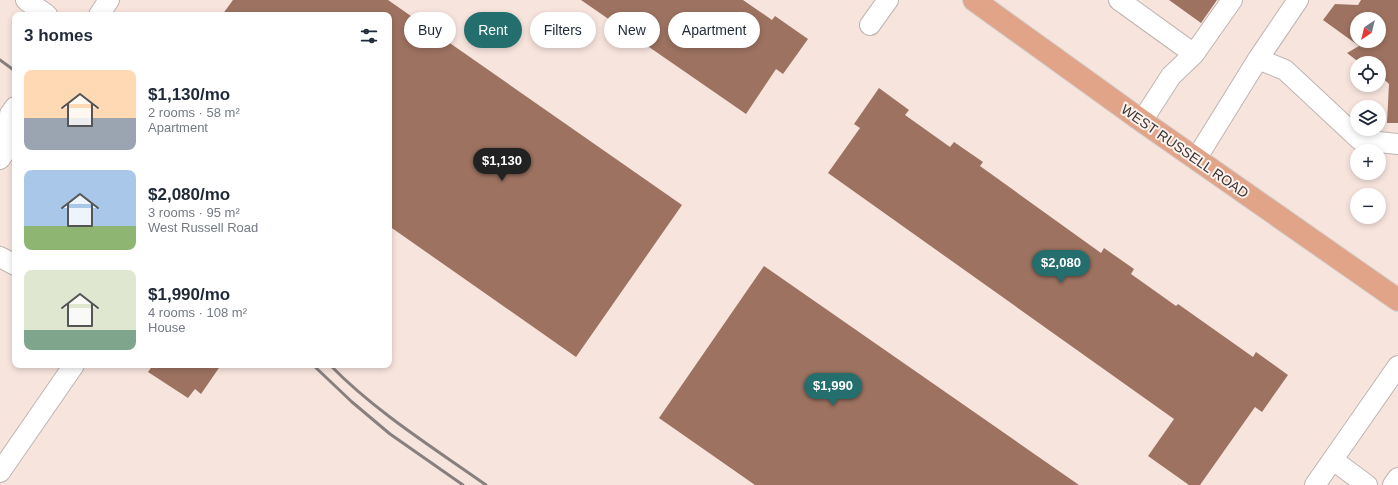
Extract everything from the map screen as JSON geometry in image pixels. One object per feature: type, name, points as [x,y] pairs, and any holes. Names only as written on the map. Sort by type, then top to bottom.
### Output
[{"type":"main road","name":"WEST RUSSELL ROAD","points":[[974,0],[1142,121],[1398,300]]},
{"type":"street","points":[[26,0],[43,12]]},
{"type":"street","points":[[101,12],[109,0]]},
{"type":"street","points":[[870,25],[888,0]]},
{"type":"street","points":[[1119,0],[1194,54]]},
{"type":"street","points":[[1142,121],[1171,76],[1194,54],[1232,0]]},
{"type":"street","points":[[1196,159],[1258,59],[1298,0]]},
{"type":"street","points":[[1258,59],[1285,70],[1360,140],[1398,144]]},
{"type":"street","points":[[8,148],[10,114],[12,111]]},
{"type":"street","points":[[0,257],[12,263]]},
{"type":"street","points":[[1315,485],[1398,366]]},
{"type":"street","points":[[0,472],[72,368]]},
{"type":"street","points":[[1333,460],[1367,485]]},
{"type":"street","points":[[1393,485],[1398,478]]},
{"type":"shaded area","points":[[0,0],[1398,0],[1398,485],[0,485]]},
{"type":"building","points":[[233,0],[388,0],[405,12],[404,12],[404,48],[456,47],[682,205],[576,357],[392,228],[392,12],[224,12]]},
{"type":"building","points":[[581,0],[743,0],[772,20],[775,16],[808,39],[783,74],[776,69],[746,114],[650,48],[660,48],[660,12],[604,12],[604,16]]},
{"type":"building","points":[[1169,0],[1217,0],[1201,23]]},
{"type":"building","points":[[1361,0],[1398,0],[1398,123],[1387,123],[1389,84],[1386,81],[1386,56],[1351,56],[1347,53],[1356,48],[1386,48],[1386,12],[1350,12],[1350,40],[1323,20],[1335,4],[1358,5]]},
{"type":"building","points":[[879,88],[909,110],[905,115],[950,147],[954,142],[983,162],[980,166],[1101,253],[1104,248],[1134,269],[1131,274],[1176,306],[1178,304],[1253,357],[1256,352],[1288,375],[1262,412],[1255,407],[1200,485],[1189,485],[1148,456],[1174,419],[828,173],[860,128],[854,124]]},
{"type":"building","points":[[764,266],[1079,485],[755,485],[659,418]]},
{"type":"building","points":[[151,368],[219,368],[201,394],[195,389],[188,398],[148,372]]},
{"type":"railway","points":[[0,60],[12,69]]},
{"type":"railway","points":[[316,368],[352,402],[390,434],[463,485]]},
{"type":"railway","points":[[333,368],[385,414],[486,485]]}]
